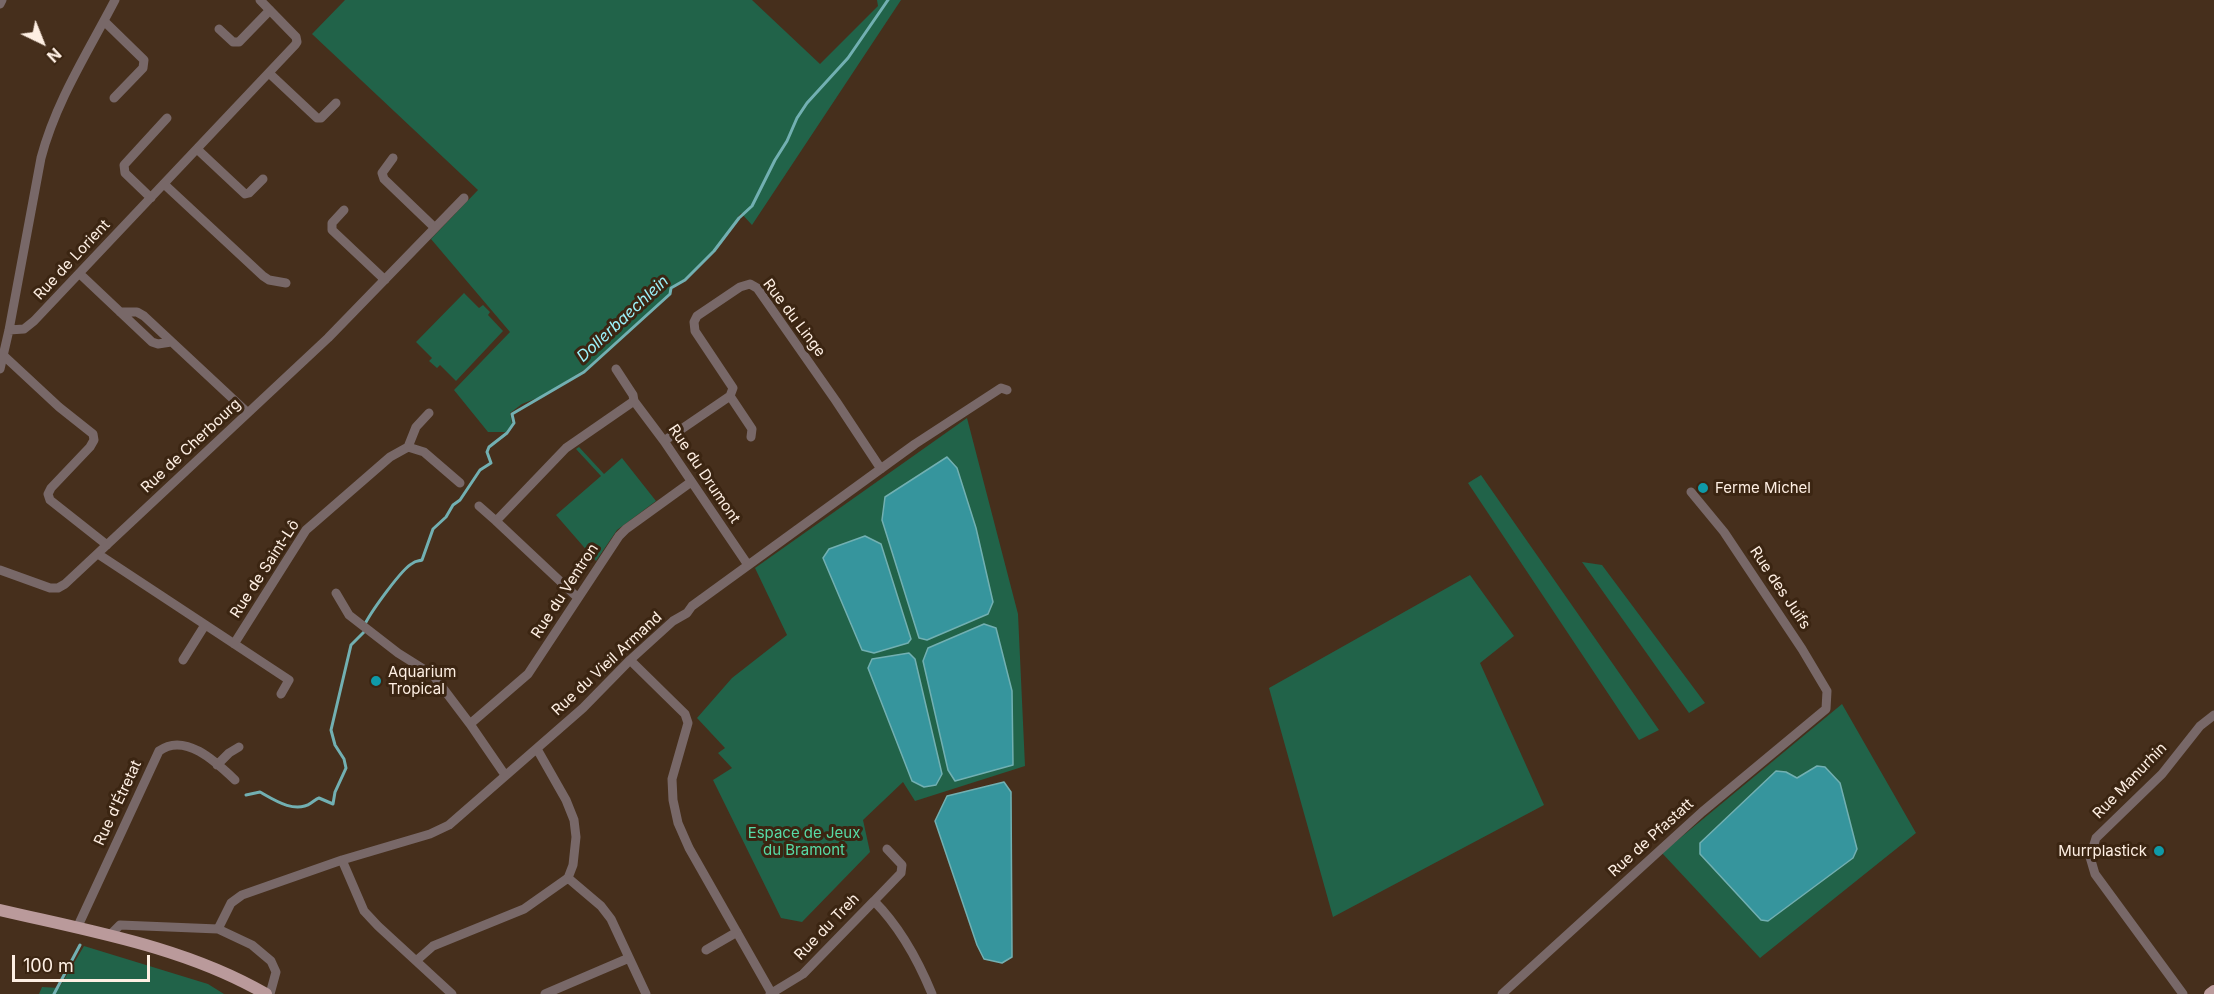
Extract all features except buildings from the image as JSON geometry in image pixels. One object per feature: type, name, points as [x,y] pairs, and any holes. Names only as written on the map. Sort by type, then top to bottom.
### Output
[{"type":"main road","points":[[0,910],[185,957],[264,993]]},
{"type":"main road","points":[[2210,994],[2214,991]]},
{"type":"street","points":[[0,4],[3,0]]},
{"type":"street","points":[[0,369],[46,137],[59,105],[115,0]]},
{"type":"street","points":[[219,29],[231,41],[239,42],[270,10],[260,0]]},
{"type":"street","name":"Rue de Lorient","points":[[9,330],[28,327],[295,45],[297,39],[270,10]]},
{"type":"street","points":[[104,21],[144,60],[142,68],[114,98]]},
{"type":"street","points":[[269,73],[317,118],[321,118],[336,103]]},
{"type":"street","points":[[151,198],[125,173],[124,165],[167,118]]},
{"type":"street","points":[[197,149],[244,194],[249,193],[263,179]]},
{"type":"street","points":[[393,158],[382,172],[384,179],[435,228]]},
{"type":"street","points":[[164,184],[263,276],[273,282],[286,284]]},
{"type":"street","name":"Rue de Cherbourg","points":[[0,570],[50,588],[58,588],[70,580],[328,338],[464,198]]},
{"type":"street","points":[[344,210],[332,223],[332,230],[385,280]]},
{"type":"street","points":[[80,274],[152,342],[158,344],[171,342]]},
{"type":"street","name":"Rue du Linge","points":[[751,437],[752,429],[730,396],[733,388],[695,331],[694,322],[697,316],[740,286],[750,284],[757,288],[836,400],[881,469]]},
{"type":"street","points":[[120,312],[141,313],[248,413]]},
{"type":"street","points":[[3,355],[58,407],[94,436],[90,447],[51,488],[48,497],[107,545]]},
{"type":"street","name":"Rue du Drumont","points":[[616,369],[633,395],[634,401],[664,441],[748,565]]},
{"type":"street","name":"Rue du Vieil Armand","points":[[218,929],[231,903],[242,895],[342,860],[430,834],[448,825],[583,708],[630,660],[692,606],[915,444],[1001,388],[1007,390]]},
{"type":"street","points":[[664,441],[730,396]]},
{"type":"street","points":[[496,521],[566,448],[634,401]]},
{"type":"street","name":"Rue de Saint-Lô","points":[[234,644],[306,530],[390,457],[408,447],[416,428],[429,413]]},
{"type":"street","points":[[408,447],[424,452],[459,483]]},
{"type":"street","name":"Rue du Ventron","points":[[470,724],[528,674],[626,529],[691,482]]},
{"type":"street","name":"Rue des Juifs","points":[[1691,492],[1724,532],[1802,649],[1827,691],[1826,709]]},
{"type":"street","points":[[479,506],[578,597]]},
{"type":"street","points":[[98,554],[289,680],[280,694]]},
{"type":"street","points":[[336,593],[349,615],[398,653],[433,675],[505,775]]},
{"type":"street","points":[[183,660],[205,625]]},
{"type":"street","points":[[630,660],[685,714],[688,723],[672,779],[675,812],[689,848],[771,994]]},
{"type":"street","name":"Rue de Pfastatt","points":[[1502,994],[1702,812],[1826,709]]},
{"type":"street","name":"Rue Manurhin","points":[[2182,994],[2095,874],[2090,857],[2096,838],[2162,774],[2200,726],[2214,715]]},
{"type":"street","name":"Rue d'Étretat","points":[[77,928],[115,842],[159,752],[174,744],[189,746],[235,780]]},
{"type":"street","points":[[217,765],[240,747]]},
{"type":"street","points":[[416,961],[432,946],[524,909],[568,878],[573,865],[576,837],[574,820],[566,800],[537,749]]},
{"type":"street","name":"Rue du Treh","points":[[771,994],[803,974],[900,873],[902,865],[887,849]]},
{"type":"street","points":[[342,860],[364,911],[452,994]]},
{"type":"street","points":[[568,878],[601,906],[611,919],[646,994]]},
{"type":"street","name":"Rue du Treh","points":[[874,901],[884,910],[915,954],[932,994]]},
{"type":"street","points":[[109,936],[120,924],[218,929],[252,945],[271,961],[276,972],[264,993]]},
{"type":"street","points":[[706,950],[736,932]]},
{"type":"street","points":[[544,994],[629,958]]},
{"type":"green space","points":[[345,0],[752,0],[820,64],[878,6],[877,0],[901,0],[752,225],[741,213],[713,251],[685,279],[670,287],[669,294],[584,370],[510,413],[512,424],[506,432],[488,432],[454,390],[510,332],[431,239],[478,190],[312,34]]},
{"type":"green space","points":[[464,293],[479,308],[483,305],[490,312],[488,315],[503,331],[456,381],[440,365],[437,368],[429,361],[432,358],[416,342]]},
{"type":"green space","name":"Espace de Jeux du Bramont","points":[[967,418],[1018,614],[1025,766],[915,801],[903,782],[863,820],[870,852],[802,922],[781,918],[713,780],[732,768],[718,753],[725,748],[697,718],[732,678],[787,635],[755,568]]},
{"type":"green space","points":[[579,447],[604,474],[622,458],[656,501],[617,530],[596,561],[556,515],[601,476],[576,449]]},
{"type":"green space","points":[[1481,475],[1659,730],[1639,740],[1468,483]]},
{"type":"green space","points":[[1582,562],[1602,565],[1705,703],[1689,713]]},
{"type":"green space","points":[[1470,575],[1514,636],[1480,663],[1544,805],[1333,917],[1269,688]]},
{"type":"green space","points":[[1842,704],[1916,833],[1760,958],[1662,853]],"holes":[[[1786,772],[1797,779],[1840,783],[1857,849],[1853,858],[1768,921]]]},
{"type":"green space","points":[[84,946],[208,984],[224,994],[39,994],[42,987],[59,988]]},
{"type":"water","points":[[947,457],[957,468],[976,528],[993,602],[988,614],[927,640],[919,638],[882,520],[885,497]]},
{"type":"water","points":[[865,536],[881,544],[911,639],[908,643],[874,653],[862,650],[823,558],[829,549]]},
{"type":"water","points":[[984,624],[996,628],[1012,691],[1013,765],[955,781],[948,770],[923,661],[928,648]]},
{"type":"water","points":[[909,653],[915,659],[942,774],[936,785],[924,787],[912,781],[868,668],[872,659]]},
{"type":"water","points":[[1817,766],[1825,767],[1840,783],[1857,849],[1853,858],[1768,921],[1761,920],[1700,854],[1700,843],[1776,771],[1786,772],[1797,778]]},
{"type":"water","points":[[1004,782],[1011,792],[1012,957],[1002,963],[984,959],[977,945],[935,821],[947,796]]},
{"type":"waterway","name":"Dollerbaechlein","points":[[365,624],[402,573],[414,562],[422,560],[433,529],[460,500],[480,470],[491,463],[487,452],[489,447],[507,433],[514,423],[512,414],[584,372],[670,294],[671,288],[685,280],[714,251],[739,218],[752,206],[797,118],[807,103],[848,58],[888,0]]},
{"type":"waterway","name":"Dollerbaechlein","points":[[246,795],[260,792],[278,802],[298,807],[305,806],[319,798],[333,804],[335,792],[346,768],[331,730],[351,645],[366,630]]},
{"type":"waterway","name":"Dollerbaechlein","points":[[54,994],[80,945]]},
{"type":"place","name":"Ferme Michel","points":[[1703,488]]},
{"type":"place","name":"Aquarium Tropical","points":[[376,681]]},
{"type":"place","name":"Murrplastick","points":[[2159,851]]}]
